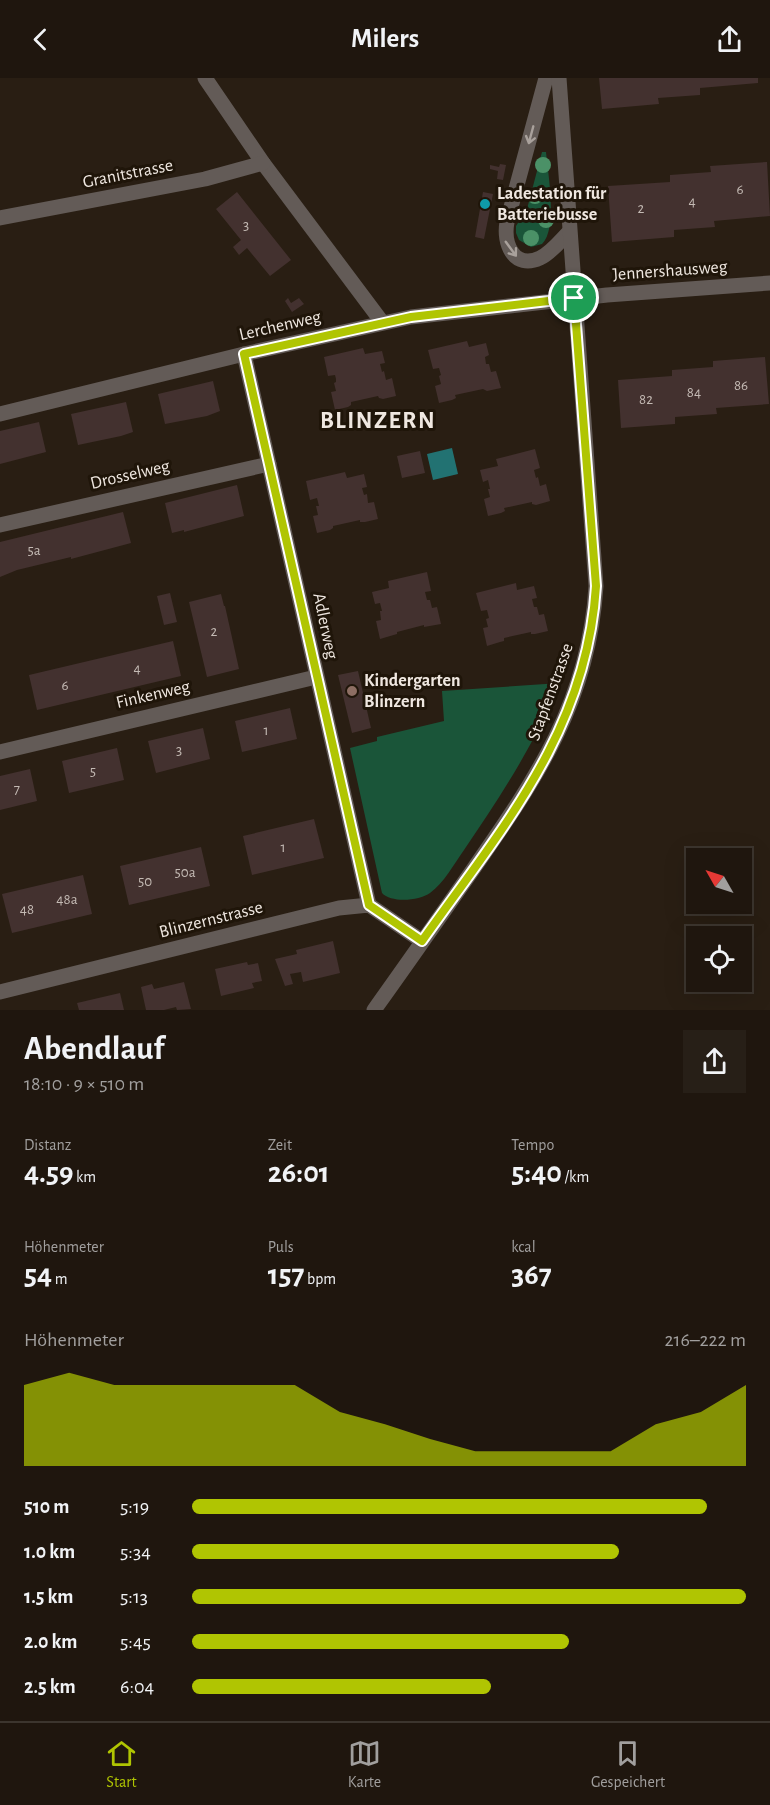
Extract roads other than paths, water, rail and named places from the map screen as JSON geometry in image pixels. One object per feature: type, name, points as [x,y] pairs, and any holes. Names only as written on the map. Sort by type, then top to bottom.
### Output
[{"type":"street","points":[[205,78],[263,163],[382,322]]},
{"type":"street","points":[[546,78],[507,222],[505,239],[508,249],[514,255],[532,260],[545,255],[569,232]]},
{"type":"street","name":"Stapfenstrasse","points":[[374,1010],[520,803],[547,758],[578,685],[588,651],[594,620],[596,586],[559,78]]},
{"type":"street","name":"Granitstrasse","points":[[0,218],[205,179],[263,163]]},
{"type":"street","name":"Jennershausweg","points":[[574,298],[770,283]]},
{"type":"street","name":"Lerchenweg","points":[[0,414],[382,322],[574,298]]},
{"type":"street","name":"Adlerweg","points":[[244,354],[369,905]]},
{"type":"street","name":"Drosselweg","points":[[0,525],[269,464]]},
{"type":"street","name":"Finkenweg","points":[[0,752],[316,677]]},
{"type":"street","points":[[369,905],[422,941]]},
{"type":"street","name":"Blinzernstrasse","points":[[0,992],[339,908],[369,905]]},
{"type":"water","points":[[452,448],[458,474],[433,480],[427,454]]},
{"type":"place","name":"Ladestation für Batteriebusse","points":[[485,204]]},
{"type":"place","name":"Kindergarten Blinzern","points":[[352,691]]},
{"type":"district","name":"BLINZERN","points":[[378,421]]}]
